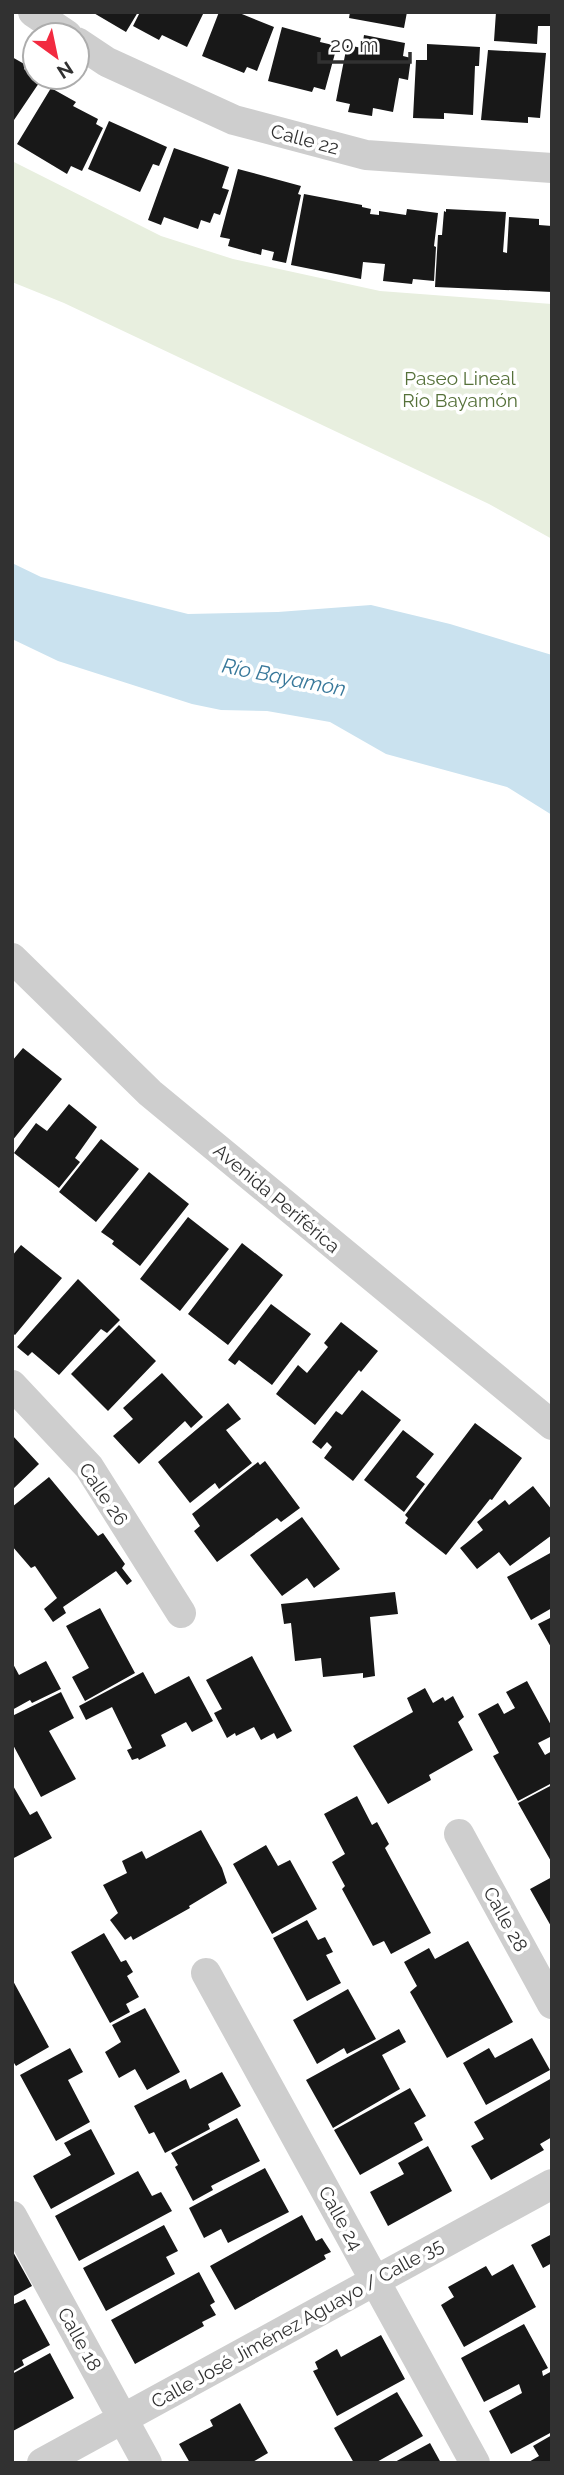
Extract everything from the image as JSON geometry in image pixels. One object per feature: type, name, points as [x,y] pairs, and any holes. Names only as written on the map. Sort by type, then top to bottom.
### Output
[{"type":"street","name":"Calle 22","points":[[91,51],[107,62],[234,120],[366,155],[552,168]]},
{"type":"street","name":"Avenida Periférica","points":[[12,958],[150,1093],[552,1425]]},
{"type":"street","name":"Calle 26","points":[[12,1385],[89,1467],[181,1613]]},
{"type":"street","name":"Calle 28","points":[[459,1834],[552,2004]]},
{"type":"street","name":"Calle 24","points":[[206,1973],[475,2463]]},
{"type":"street","name":"Calle José Jiménez Aguayo / Calle 35","points":[[43,2463],[552,2184]]},
{"type":"street","name":"Calle 18","points":[[12,2216],[147,2463]]},
{"type":"green space","name":"Paseo Lineal Río Bayamón","points":[[12,161],[161,236],[233,259],[380,291],[552,304],[552,539],[489,504],[64,303],[12,282]]},
{"type":"water","name":"Río Bayamón","points":[[12,563],[41,577],[188,614],[278,612],[371,605],[450,624],[552,655],[552,815],[507,787],[386,754],[330,722],[267,711],[221,710],[192,704],[58,661],[12,639]]},
{"type":"building","points":[[92,12],[138,12],[126,32]]},
{"type":"building","points":[[140,12],[204,12],[187,47],[162,35],[159,40],[133,26]]},
{"type":"building","points":[[219,12],[237,12],[274,27],[257,71],[247,67],[244,73],[202,56]]},
{"type":"building","points":[[350,12],[407,12],[404,28],[349,18]]},
{"type":"building","points":[[496,12],[552,12],[552,26],[538,26],[537,44],[494,41]]},
{"type":"building","points":[[282,27],[321,38],[320,42],[337,46],[325,90],[314,87],[312,92],[268,81]]},
{"type":"building","points":[[364,35],[405,43],[403,56],[411,58],[408,80],[399,78],[393,112],[373,108],[372,116],[348,112],[350,104],[336,101],[347,45],[362,48]]},
{"type":"building","points":[[427,44],[480,47],[479,66],[475,66],[473,115],[444,113],[444,119],[413,118],[416,60],[427,60]]},
{"type":"building","points":[[488,50],[546,53],[540,118],[528,117],[528,123],[481,120]]},
{"type":"building","points":[[12,57],[21,62],[21,91],[34,91],[12,123]]},
{"type":"building","points":[[49,91],[56,91],[76,102],[73,106],[98,119],[96,124],[103,128],[82,171],[71,166],[67,174],[17,144]]},
{"type":"building","points":[[109,121],[167,147],[159,166],[153,164],[140,192],[88,169]]},
{"type":"building","points":[[174,148],[229,167],[222,188],[229,190],[220,215],[214,213],[210,223],[201,220],[198,229],[164,217],[161,225],[148,220]]},
{"type":"building","points":[[238,169],[301,186],[286,263],[272,260],[274,252],[262,249],[261,255],[228,246],[230,239],[220,237]]},
{"type":"building","points":[[304,194],[362,205],[371,209],[370,214],[379,215],[379,211],[406,215],[407,209],[438,213],[434,281],[413,279],[412,284],[383,281],[385,264],[363,262],[361,279],[291,265]]},
{"type":"building","points":[[446,209],[506,212],[503,252],[507,253],[509,217],[539,219],[539,225],[552,226],[552,292],[435,287],[438,235],[442,235]]},
{"type":"building","points":[[23,1048],[62,1079],[12,1141],[12,1061]]},
{"type":"building","points":[[69,1104],[97,1127],[75,1158],[80,1162],[59,1188],[14,1153],[36,1123],[47,1131]]},
{"type":"building","points":[[101,1139],[139,1169],[96,1222],[59,1192]]},
{"type":"building","points":[[149,1172],[189,1204],[140,1266],[101,1232]]},
{"type":"building","points":[[188,1217],[229,1249],[180,1311],[140,1279]]},
{"type":"building","points":[[242,1243],[283,1275],[228,1345],[188,1314]]},
{"type":"building","points":[[21,1245],[62,1278],[15,1335],[12,1333],[12,1256]]},
{"type":"building","points":[[78,1279],[120,1320],[107,1333],[101,1329],[59,1375],[32,1352],[28,1356],[17,1347]]},
{"type":"building","points":[[271,1304],[311,1334],[272,1385],[239,1360],[235,1365],[228,1360]]},
{"type":"building","points":[[341,1322],[378,1351],[361,1372],[359,1370],[315,1425],[276,1394],[298,1365],[307,1373],[328,1347],[324,1343]]},
{"type":"building","points":[[119,1325],[156,1361],[108,1411],[71,1374]]},
{"type":"building","points":[[162,1373],[203,1417],[191,1428],[185,1421],[139,1464],[113,1436],[133,1419],[123,1408]]},
{"type":"building","points":[[362,1390],[401,1420],[353,1481],[324,1458],[332,1447],[327,1442],[321,1449],[312,1442],[336,1411],[342,1415]]},
{"type":"building","points":[[228,1403],[241,1419],[226,1430],[252,1463],[219,1489],[215,1483],[190,1503],[158,1462]]},
{"type":"building","points":[[475,1423],[522,1458],[492,1500],[490,1499],[446,1555],[405,1523],[408,1518],[405,1515]]},
{"type":"building","points":[[403,1430],[434,1454],[416,1477],[425,1484],[404,1512],[364,1480]]},
{"type":"building","points":[[12,1435],[39,1464],[12,1490]]},
{"type":"building","points":[[265,1461],[300,1508],[281,1522],[277,1518],[217,1562],[194,1531],[200,1526],[192,1514],[258,1462],[260,1465]]},
{"type":"building","points":[[49,1477],[98,1536],[103,1533],[125,1564],[122,1568],[132,1581],[127,1585],[116,1571],[63,1607],[66,1613],[53,1622],[44,1609],[57,1598],[35,1566],[31,1568],[12,1546],[12,1507]]},
{"type":"building","points":[[533,1486],[552,1510],[552,1535],[510,1566],[499,1552],[477,1569],[460,1548],[483,1530],[477,1522],[505,1500],[509,1505]]},
{"type":"building","points":[[302,1517],[340,1569],[314,1588],[307,1578],[282,1596],[250,1555]]},
{"type":"building","points":[[552,1552],[552,1608],[531,1620],[507,1577]]},
{"type":"building","points":[[395,1592],[398,1614],[370,1617],[375,1676],[363,1678],[363,1673],[323,1677],[321,1658],[295,1661],[291,1623],[284,1624],[281,1604]]},
{"type":"building","points":[[100,1608],[135,1673],[85,1701],[72,1677],[89,1668],[66,1626]]},
{"type":"building","points":[[552,1617],[552,1649],[538,1624]]},
{"type":"building","points":[[252,1656],[292,1731],[277,1739],[274,1733],[261,1740],[254,1727],[227,1738],[214,1713],[222,1709],[206,1680]]},
{"type":"building","points":[[46,1661],[61,1689],[32,1703],[30,1700],[12,1710],[12,1662],[19,1675]]},
{"type":"building","points":[[143,1672],[155,1694],[189,1676],[213,1721],[192,1732],[186,1722],[161,1735],[166,1746],[139,1760],[132,1760],[127,1750],[132,1748],[112,1707],[86,1720],[79,1706]]},
{"type":"building","points":[[527,1681],[552,1727],[552,1736],[538,1743],[545,1755],[552,1751],[552,1783],[518,1801],[493,1756],[499,1753],[478,1714],[498,1703],[504,1714],[515,1708],[506,1692]]},
{"type":"building","points":[[425,1688],[433,1703],[443,1697],[445,1701],[453,1696],[464,1717],[458,1722],[473,1750],[429,1775],[431,1780],[388,1804],[353,1746],[413,1712],[407,1698]]},
{"type":"building","points":[[61,1692],[74,1718],[49,1731],[76,1779],[41,1797],[12,1743],[12,1716]]},
{"type":"building","points":[[12,1784],[30,1815],[37,1811],[52,1838],[12,1859]]},
{"type":"building","points":[[552,1785],[552,1863],[518,1803]]},
{"type":"building","points":[[357,1796],[372,1825],[377,1822],[389,1844],[385,1848],[431,1933],[391,1954],[384,1941],[373,1946],[342,1889],[345,1886],[332,1862],[345,1854],[324,1814]]},
{"type":"building","points":[[201,1830],[222,1868],[227,1883],[189,1906],[190,1908],[133,1940],[131,1936],[125,1940],[110,1920],[118,1913],[103,1885],[127,1873],[122,1861],[142,1851],[146,1859]]},
{"type":"building","points":[[266,1845],[278,1866],[290,1860],[317,1909],[272,1934],[233,1864]]},
{"type":"building","points":[[552,1877],[552,1928],[530,1889]]},
{"type":"building","points":[[307,1920],[318,1940],[325,1937],[333,1952],[326,1955],[341,1983],[307,2001],[273,1938]]},
{"type":"building","points":[[104,1933],[121,1962],[126,1960],[133,1972],[127,1976],[139,1997],[126,2004],[130,2012],[110,2023],[71,1952]]},
{"type":"building","points":[[468,1941],[513,2022],[447,2058],[410,1992],[417,1986],[404,1962],[429,1948],[435,1959]]},
{"type":"building","points":[[12,1979],[49,2047],[16,2066],[12,2060]]},
{"type":"building","points":[[348,1989],[376,2039],[347,2054],[344,2048],[317,2064],[293,2020]]},
{"type":"building","points":[[145,2008],[180,2072],[147,2090],[135,2069],[119,2078],[105,2052],[121,2042],[112,2025]]},
{"type":"building","points":[[399,2029],[406,2042],[382,2055],[400,2089],[333,2128],[306,2080]]},
{"type":"building","points":[[532,2038],[550,2070],[486,2105],[463,2063],[489,2048],[495,2058]]},
{"type":"building","points":[[70,2048],[83,2072],[68,2080],[90,2122],[56,2141],[20,2075]]},
{"type":"building","points":[[222,2072],[241,2106],[208,2124],[210,2129],[165,2153],[154,2132],[149,2134],[134,2106],[186,2079],[190,2089]]},
{"type":"building","points":[[552,2078],[552,2137],[540,2144],[544,2150],[491,2180],[471,2146],[484,2139],[474,2122]]},
{"type":"building","points":[[410,2088],[426,2116],[414,2123],[423,2140],[360,2175],[334,2130]]},
{"type":"building","points":[[237,2118],[260,2161],[211,2186],[213,2190],[193,2201],[175,2167],[178,2165],[171,2153]]},
{"type":"building","points":[[91,2129],[115,2174],[51,2209],[33,2176],[71,2155],[64,2143]]},
{"type":"building","points":[[428,2146],[452,2191],[388,2226],[370,2192],[404,2174],[398,2163]]},
{"type":"building","points":[[265,2168],[289,2212],[228,2243],[221,2229],[204,2238],[189,2208]]},
{"type":"building","points":[[138,2171],[152,2196],[161,2192],[172,2211],[79,2261],[55,2216]]},
{"type":"building","points":[[302,2215],[316,2241],[322,2238],[331,2252],[324,2255],[326,2259],[235,2310],[210,2266]]},
{"type":"building","points":[[164,2225],[178,2251],[166,2257],[175,2274],[106,2311],[83,2268]]},
{"type":"building","points":[[552,2234],[552,2263],[543,2268],[531,2245]]},
{"type":"building","points":[[12,2250],[32,2286],[12,2297]]},
{"type":"building","points":[[513,2264],[536,2307],[464,2347],[441,2305],[454,2297],[448,2287],[486,2266],[492,2276]]},
{"type":"building","points":[[199,2272],[215,2302],[210,2305],[216,2315],[202,2322],[204,2326],[135,2364],[111,2320]]},
{"type":"building","points":[[25,2299],[50,2345],[22,2360],[24,2365],[12,2372],[12,2305]]},
{"type":"building","points":[[524,2324],[548,2368],[542,2371],[543,2376],[552,2371],[552,2432],[511,2454],[489,2411],[522,2393],[519,2384],[484,2402],[461,2358]]},
{"type":"building","points":[[381,2335],[405,2379],[337,2416],[313,2371],[318,2369],[315,2362],[337,2349],[341,2357]]},
{"type":"building","points":[[50,2353],[74,2398],[13,2431],[12,2374]]},
{"type":"building","points":[[397,2392],[423,2436],[375,2463],[354,2463],[334,2428]]},
{"type":"building","points":[[240,2403],[268,2453],[251,2463],[190,2463],[179,2444],[213,2426],[210,2420]]},
{"type":"building","points":[[552,2435],[552,2463],[527,2463],[539,2456],[533,2446]]},
{"type":"building","points":[[430,2443],[441,2463],[393,2463]]}]
